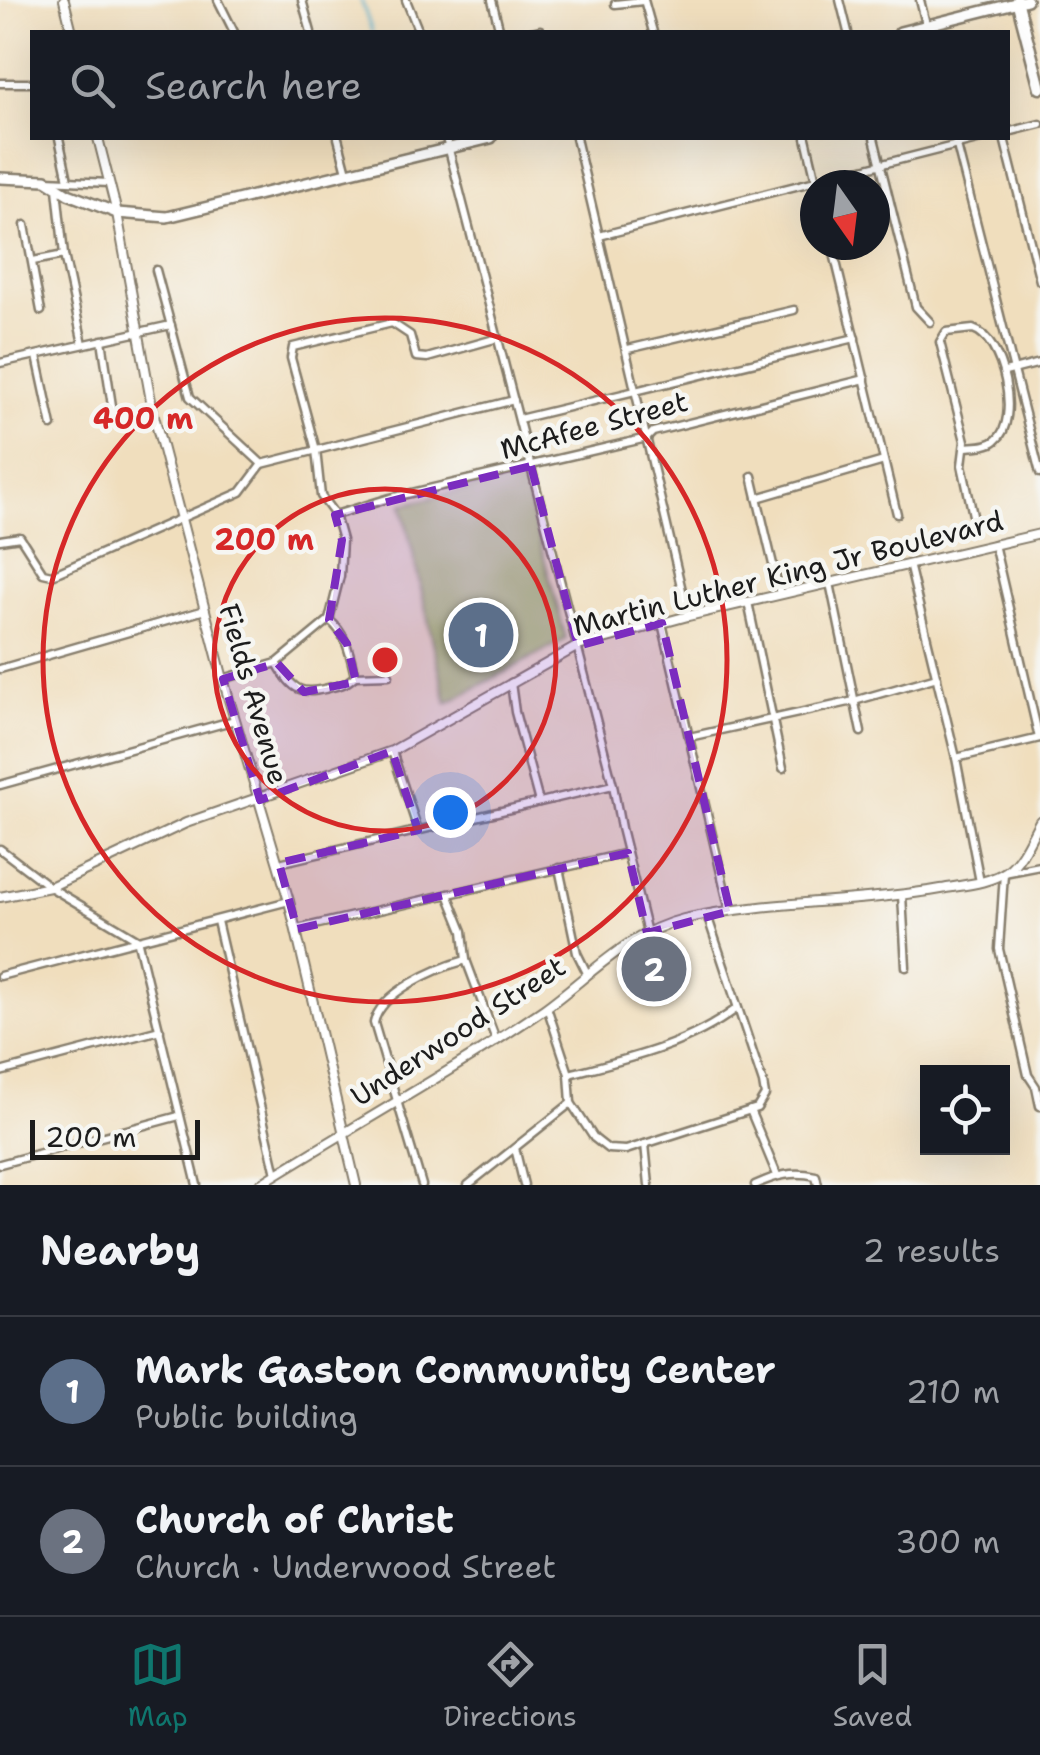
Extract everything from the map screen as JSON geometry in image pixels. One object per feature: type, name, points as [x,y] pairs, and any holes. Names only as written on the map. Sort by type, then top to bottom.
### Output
[{"type":"main road","points":[[927,29],[1021,1],[1040,88]]},
{"type":"main road","points":[[0,178],[46,180],[57,189],[117,213],[167,217],[448,143],[473,140]]},
{"type":"street","points":[[64,0],[72,30]]},
{"type":"street","points":[[218,0],[233,30]]},
{"type":"street","points":[[302,0],[310,30]]},
{"type":"street","points":[[406,0],[418,30]]},
{"type":"street","points":[[492,0],[500,30]]},
{"type":"street","points":[[615,4],[644,0],[652,30]]},
{"type":"street","points":[[840,0],[848,30]]},
{"type":"street","points":[[920,0],[927,29]]},
{"type":"street","points":[[0,84],[30,83]]},
{"type":"street","points":[[1010,133],[1040,124]]},
{"type":"street","points":[[59,140],[68,180]]},
{"type":"street","name":"Fields Avenue","points":[[99,140],[117,213],[153,412],[223,679],[290,900],[356,1185]]},
{"type":"street","points":[[339,140],[347,172]]},
{"type":"street","points":[[576,140],[688,616]]},
{"type":"street","points":[[806,140],[814,170]]},
{"type":"street","points":[[874,140],[916,307],[930,322]]},
{"type":"street","points":[[1007,140],[1040,282]]},
{"type":"street","points":[[859,170],[956,141],[1040,473]]},
{"type":"street","points":[[448,143],[614,785],[648,934]]},
{"type":"street","points":[[46,180],[111,184]]},
{"type":"street","points":[[599,236],[800,186]]},
{"type":"street","points":[[57,189],[64,255],[83,344]]},
{"type":"street","points":[[25,225],[42,311]]},
{"type":"street","points":[[33,261],[64,255]]},
{"type":"street","points":[[836,260],[897,514]]},
{"type":"street","points":[[156,270],[190,397],[262,464]]},
{"type":"street","points":[[628,349],[794,310]]},
{"type":"street","points":[[223,679],[277,663],[330,620],[340,576],[342,540],[334,515],[322,496],[316,450],[291,358],[293,347],[392,323],[410,336],[416,356],[427,358],[498,338]]},
{"type":"street","points":[[0,364],[171,326]]},
{"type":"street","points":[[966,447],[990,444],[1001,434],[1007,413],[1005,372],[981,331],[973,328],[946,332],[940,342],[966,447],[962,465],[974,520]]},
{"type":"street","points":[[519,419],[855,338]]},
{"type":"street","points":[[102,340],[114,419]]},
{"type":"street","points":[[38,356],[52,426]]},
{"type":"street","points":[[1005,372],[1040,363]]},
{"type":"street","name":"McAfee Street","points":[[334,515],[865,380]]},
{"type":"street","points":[[0,540],[20,537],[43,573],[52,575],[242,492],[262,464],[514,400]]},
{"type":"street","points":[[757,498],[884,461]]},
{"type":"street","points":[[752,476],[780,594]]},
{"type":"street","name":"Martin Luther King Jr Boulevard","points":[[0,897],[50,887],[186,823],[392,751],[578,646],[688,616],[1040,534]]},
{"type":"street","points":[[956,758],[1040,738],[994,544]]},
{"type":"street","points":[[909,564],[956,758],[980,882]]},
{"type":"street","points":[[830,583],[861,732]]},
{"type":"street","points":[[748,602],[784,768]]},
{"type":"street","points":[[0,670],[206,610]]},
{"type":"street","points":[[330,620],[347,644],[355,676]]},
{"type":"street","points":[[662,623],[730,911]]},
{"type":"street","points":[[277,663],[295,688],[312,694],[341,686],[355,676],[389,675]]},
{"type":"street","points":[[689,738],[937,677]]},
{"type":"street","points":[[511,681],[539,802]]},
{"type":"street","points":[[0,785],[235,720]]},
{"type":"street","points":[[392,751],[418,830]]},
{"type":"street","points":[[279,863],[614,785]]},
{"type":"street","points":[[1040,821],[1016,863],[1004,874],[999,948],[1028,1075],[1038,1086],[1040,1106]]},
{"type":"street","points":[[0,849],[50,887],[137,939],[197,1185]]},
{"type":"street","points":[[297,929],[628,853]]},
{"type":"street","name":"Underwood Street","points":[[258,1185],[496,1040],[546,1007],[622,946],[679,920],[730,911],[902,895],[980,882],[1040,866]]},
{"type":"street","points":[[559,868],[576,953],[586,973]]},
{"type":"street","points":[[448,894],[463,931],[466,960],[496,1040]]},
{"type":"street","points":[[902,895],[906,967]]},
{"type":"street","points":[[0,976],[290,900]]},
{"type":"street","points":[[546,1007],[569,1074],[571,1103],[594,1138],[608,1149],[626,1150],[757,1108],[765,1095],[707,915]]},
{"type":"street","points":[[217,921],[276,1174]]},
{"type":"street","points":[[422,1185],[374,1024],[376,1012],[394,993],[466,960]]},
{"type":"street","points":[[569,1074],[648,1054],[709,1030],[736,1009]]},
{"type":"street","points":[[0,1072],[160,1030]]},
{"type":"street","points":[[468,1185],[571,1103]]},
{"type":"street","points":[[750,1110],[777,1175]]},
{"type":"street","points":[[0,1164],[179,1116]]},
{"type":"street","points":[[646,1144],[649,1185]]},
{"type":"street","points":[[515,1148],[524,1185]]},
{"type":"street","points":[[755,1185],[777,1175],[801,1172],[816,1176],[818,1185]]},
{"type":"highlighted area","points":[[531,466],[578,646],[662,623],[730,911],[647,933],[628,853],[297,929],[279,863],[418,830],[392,751],[260,800],[223,679],[277,663],[304,692],[356,682],[347,644],[329,620],[342,540],[335,515]]},
{"type":"green space","points":[[522,476],[566,639],[447,703],[402,505]]},
{"type":"waterway","points":[[361,0],[371,30]]},
{"type":"place","name":"Mark Gaston Community Center","points":[[481,635]]},
{"type":"place","name":"Church of Christ","points":[[654,969]]}]
